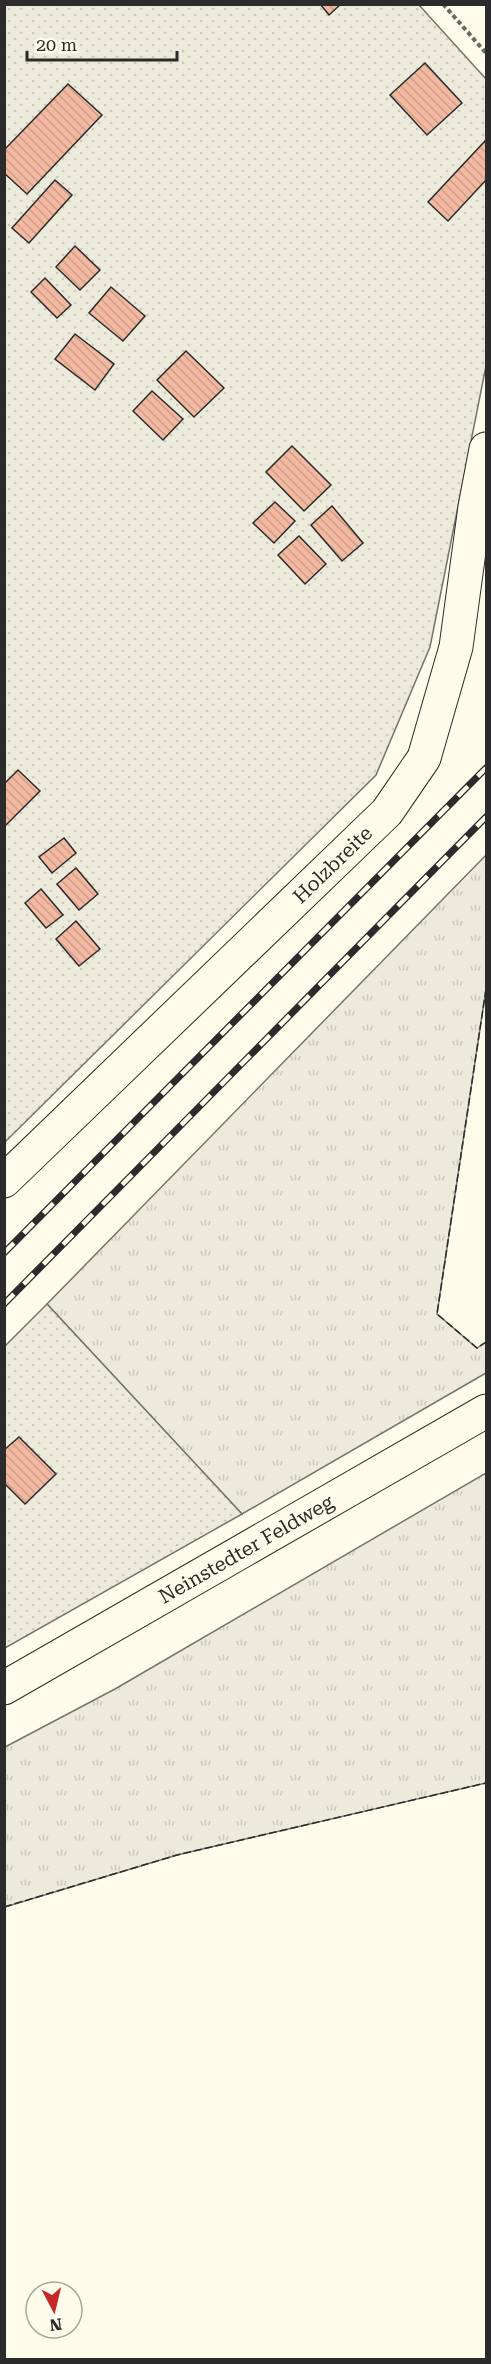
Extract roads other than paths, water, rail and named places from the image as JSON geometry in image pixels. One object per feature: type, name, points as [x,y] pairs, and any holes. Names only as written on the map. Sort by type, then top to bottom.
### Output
[{"type":"street","name":"Holzbreite","points":[[4,1181],[387,812],[424,758],[456,647],[475,507],[486,449]]},
{"type":"street","name":"Neinstedter Feldweg","points":[[4,1688],[486,1411]]},
{"type":"railway","points":[[4,1253],[486,768]]},
{"type":"railway","points":[[4,1304],[486,817]]}]
